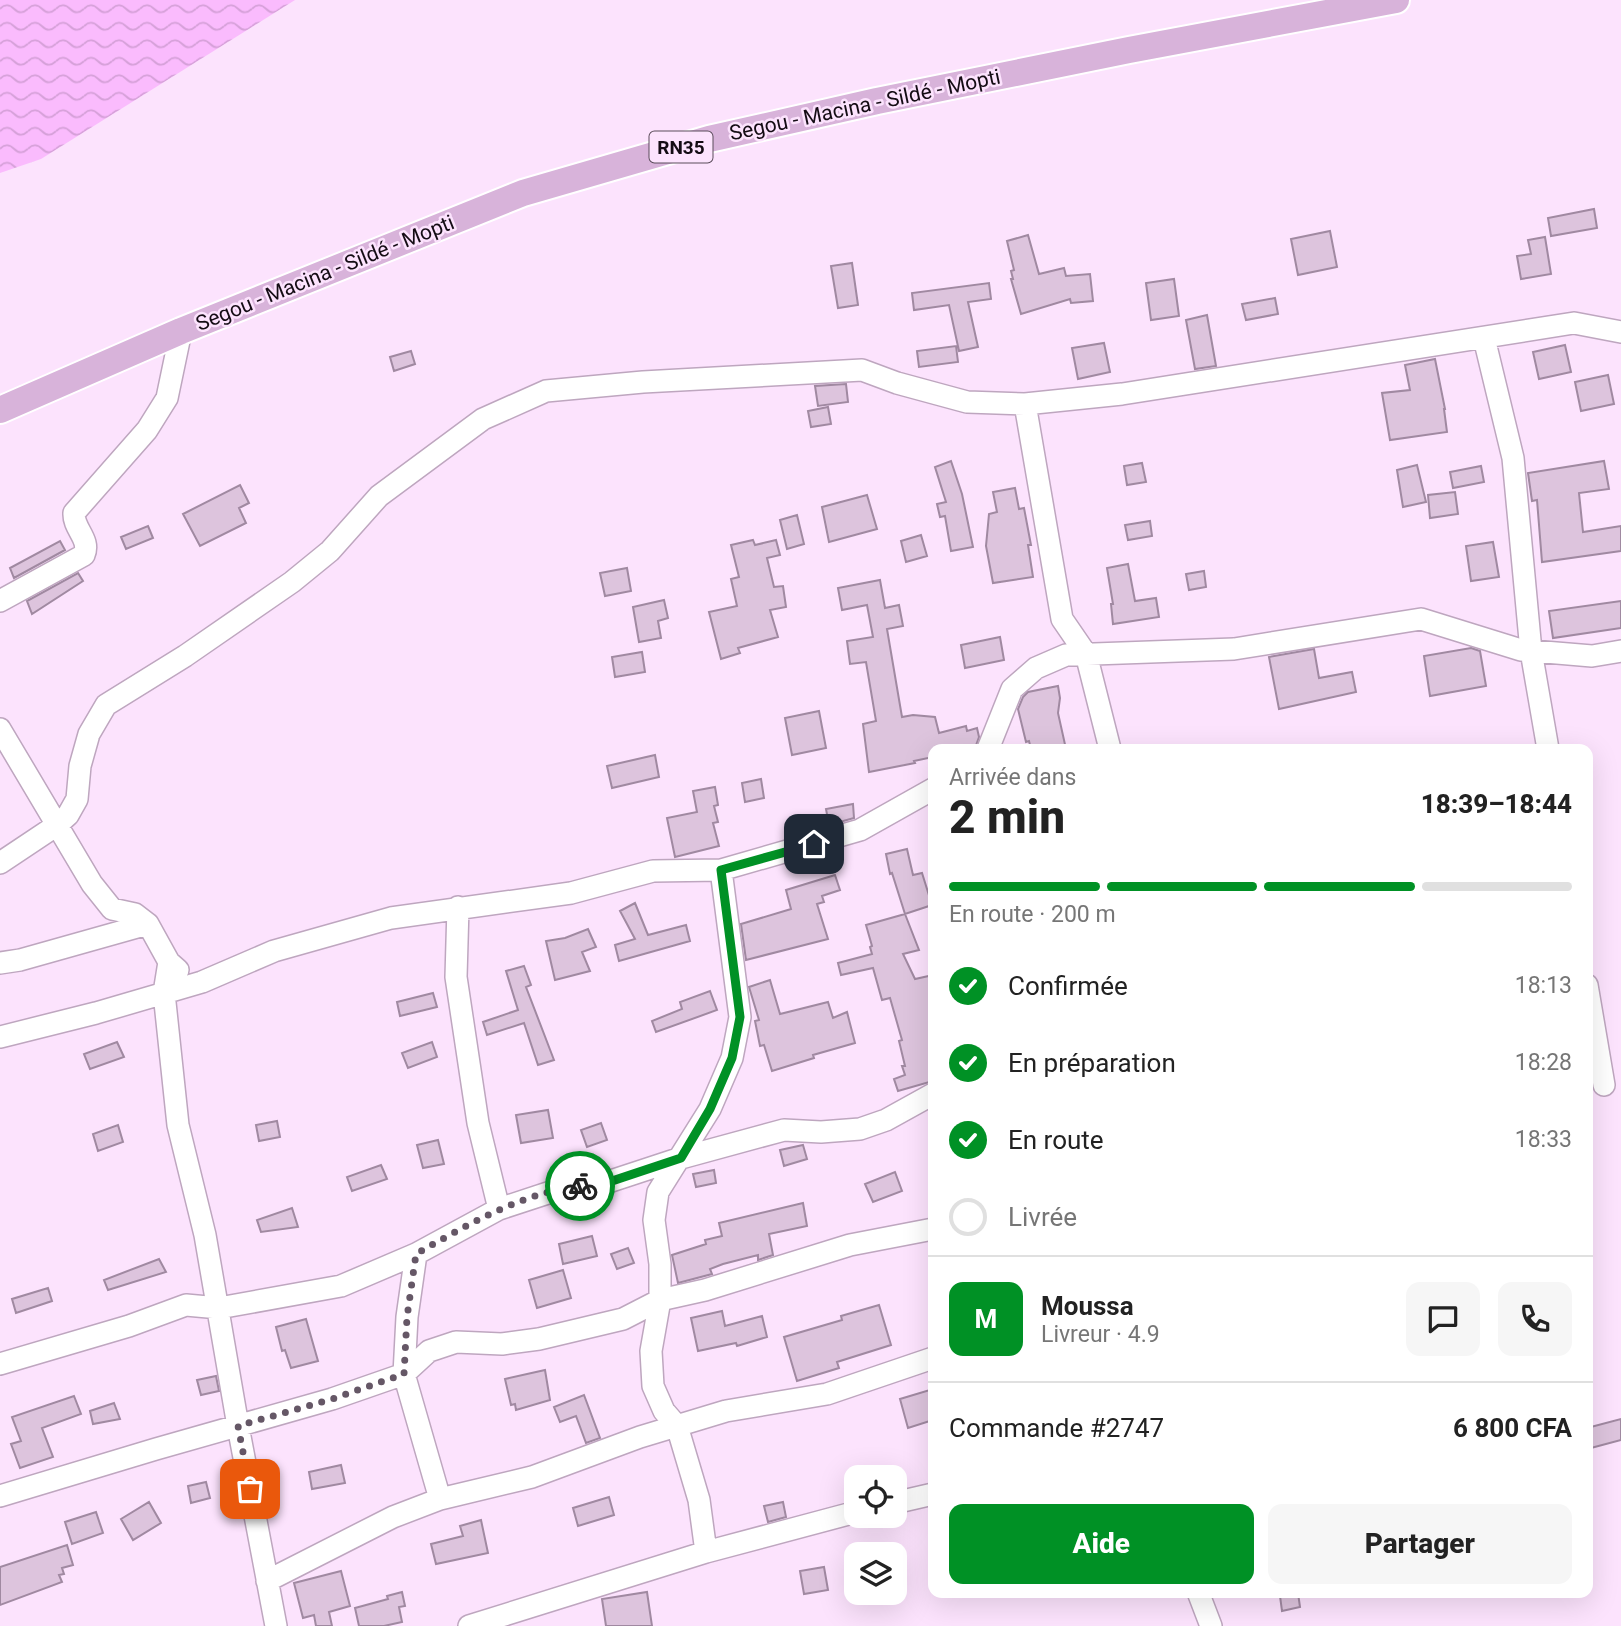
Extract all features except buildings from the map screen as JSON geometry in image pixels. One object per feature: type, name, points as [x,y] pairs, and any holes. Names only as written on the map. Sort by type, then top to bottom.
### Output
[{"type":"main road","name":"Segou - Macina - Sildé - Mopti","points":[[0,410],[181,331],[523,193],[709,139],[877,101],[1396,0]]},
{"type":"street","points":[[0,863],[68,815],[77,799],[80,766],[89,734],[106,705],[185,656],[292,582],[330,551],[379,496],[484,419],[546,391],[643,382],[862,370],[897,383],[967,402],[1025,404],[1122,394],[1574,323],[1621,332]]},
{"type":"street","points":[[0,601],[84,555],[86,542],[74,519],[74,513],[147,430],[167,398],[181,331]]},
{"type":"street","points":[[1484,338],[1513,458],[1531,651],[1547,744]]},
{"type":"street","points":[[1025,404],[1062,619],[1086,654],[1109,744]]},
{"type":"street","points":[[990,744],[1012,689],[1036,668],[1066,655],[1234,649],[1421,619],[1521,650],[1592,656],[1621,651]]},
{"type":"street","points":[[0,729],[92,884],[112,909],[135,914],[148,924],[169,962],[184,975],[202,982]]},
{"type":"street","points":[[0,1037],[202,982],[274,951],[391,918],[571,893],[653,871],[721,870],[860,830],[928,792]]},
{"type":"street","points":[[706,1552],[699,1500],[677,1426],[664,1411],[653,1386],[651,1351],[660,1300],[660,1265],[654,1220],[658,1192],[710,1109],[732,1058],[740,1017],[721,870]]},
{"type":"street","points":[[458,907],[456,978],[478,1123],[499,1209]]},
{"type":"street","points":[[0,963],[20,960],[148,924]]},
{"type":"street","points":[[169,962],[164,993],[178,1125],[205,1235],[276,1626]]},
{"type":"street","points":[[1593,1021],[1604,1086]]},
{"type":"street","points":[[0,1364],[129,1326],[186,1305],[219,1308],[341,1286],[416,1254],[499,1209],[563,1188],[606,1183],[681,1158],[784,1130],[821,1132],[860,1129],[886,1120],[928,1097]]},
{"type":"street","points":[[0,1496],[332,1399],[404,1374],[429,1351],[456,1342],[502,1344],[539,1339],[624,1319],[660,1300],[705,1290],[850,1245],[928,1230]]},
{"type":"street","points":[[416,1254],[407,1317],[404,1374],[440,1499]]},
{"type":"street","points":[[267,1581],[393,1517],[440,1499],[532,1478],[726,1411],[827,1394],[928,1360]]},
{"type":"street","points":[[907,1500],[928,1495]]},
{"type":"street","points":[[469,1626],[706,1552],[844,1515]]},
{"type":"street","points":[[1200,1598],[1211,1626]]},
{"type":"water","points":[[0,0],[295,0],[41,159],[0,173]]},
{"type":"way so far","points":[[250,1489],[238,1426],[332,1399],[404,1374],[407,1317],[416,1254],[499,1209],[563,1188],[580,1186]]},
{"type":"route","points":[[580,1186],[606,1183],[681,1158],[710,1109],[732,1058],[740,1017],[721,870],[814,844]]}]
